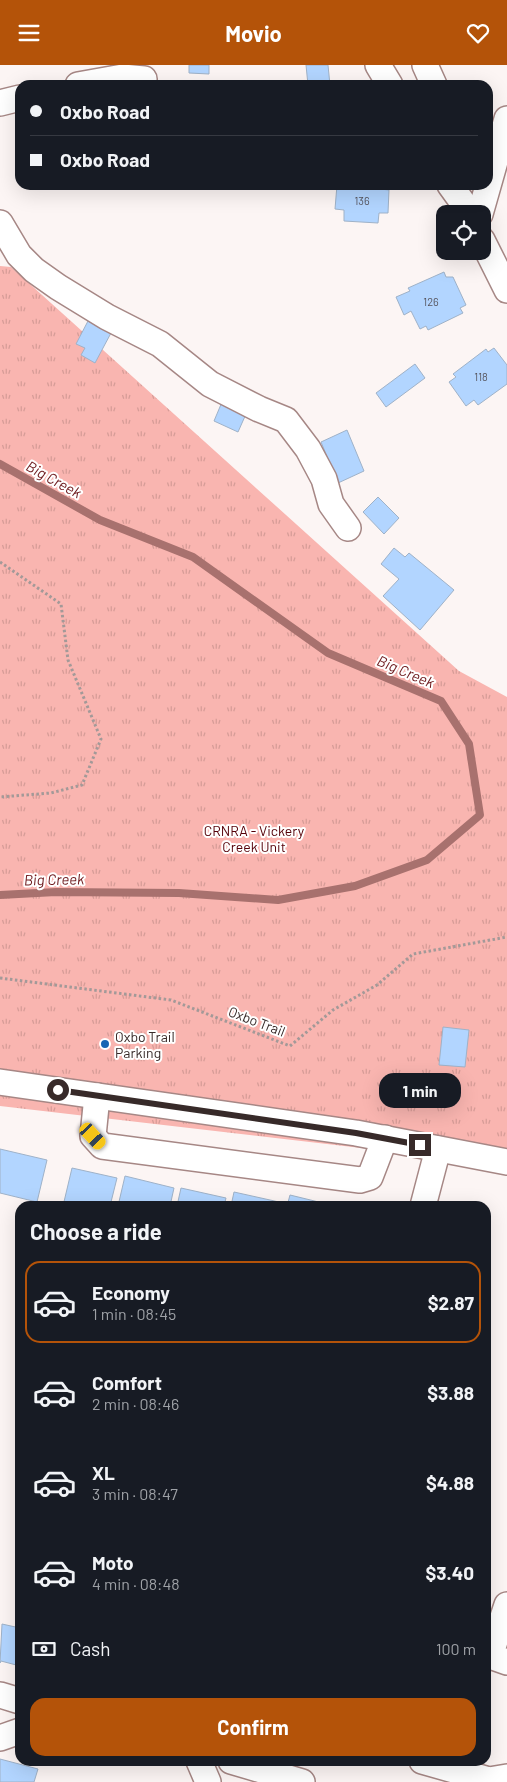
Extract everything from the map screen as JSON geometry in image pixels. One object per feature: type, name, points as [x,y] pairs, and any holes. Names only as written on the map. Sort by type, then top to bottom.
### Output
[{"type":"street","points":[[378,65],[387,80]]},
{"type":"street","points":[[424,65],[432,80]]},
{"type":"street","points":[[106,80],[143,76]]},
{"type":"street","points":[[0,103],[15,100]]},
{"type":"street","points":[[493,165],[507,119]]},
{"type":"street","points":[[454,190],[464,205]]},
{"type":"street","points":[[482,205],[486,190]]},
{"type":"street","points":[[0,223],[19,255],[34,270],[58,287],[107,317],[160,344],[210,384],[259,409],[286,420],[308,449],[324,479],[330,504],[348,528]]},
{"type":"street","points":[[491,257],[507,290]]},
{"type":"street","points":[[0,1082],[385,1138],[507,1162]]},
{"type":"street","points":[[97,1096],[93,1136],[102,1146],[360,1180],[370,1177],[385,1138]]},
{"type":"street","points":[[424,1201],[438,1149]]},
{"type":"street","points":[[491,1653],[507,1605]]},
{"type":"street","points":[[491,1656],[507,1662]]},
{"type":"street","points":[[0,1695],[15,1700]]},
{"type":"street","points":[[0,1738],[15,1733]]},
{"type":"street","points":[[201,1766],[208,1782]]},
{"type":"street","points":[[248,1766],[302,1782]]},
{"type":"street","points":[[441,1766],[489,1779],[507,1777]]},
{"type":"path","points":[[0,563],[61,604],[68,660],[101,739],[82,785],[51,793],[0,797]]},
{"type":"path","name":"Oxbo Trail","points":[[0,978],[171,1000],[290,1046],[333,1010],[377,985],[413,954],[507,937]]},
{"type":"green space","name":"CRNRA - Vickery Creek Unit","points":[[0,266],[11,267],[459,671],[507,697],[507,1165],[0,1106]]},
{"type":"building","points":[[189,65],[209,65],[209,74],[189,73]]},
{"type":"building","points":[[306,65],[328,65],[330,80],[308,80]]},
{"type":"building","points":[[337,190],[389,190],[388,213],[379,213],[378,223],[344,221],[344,210],[335,209]]},
{"type":"building","points":[[444,272],[446,277],[453,277],[466,305],[460,308],[463,313],[428,330],[426,326],[420,329],[411,311],[404,315],[396,297],[410,291],[408,288]]},
{"type":"building","points":[[88,321],[111,333],[95,363],[81,355],[85,348],[76,344]]},
{"type":"building","points":[[494,348],[507,365],[507,384],[478,405],[474,400],[466,406],[449,382],[456,377],[453,374],[486,349],[488,352]]},
{"type":"building","points":[[415,364],[425,378],[386,407],[376,393]]},
{"type":"building","points":[[222,402],[246,414],[238,432],[214,421]]},
{"type":"building","points":[[347,430],[364,471],[338,483],[321,442]]},
{"type":"building","points":[[378,497],[399,518],[384,534],[363,512]]},
{"type":"building","points":[[394,548],[405,557],[409,553],[454,590],[420,630],[383,596],[399,579],[381,564]]},
{"type":"building","points":[[443,1027],[469,1030],[465,1067],[439,1065]]},
{"type":"building","points":[[0,1149],[47,1160],[37,1201],[0,1193]]},
{"type":"building","points":[[72,1168],[117,1178],[111,1201],[64,1201]]},
{"type":"building","points":[[125,1176],[174,1188],[171,1201],[119,1201]]},
{"type":"building","points":[[181,1188],[226,1198],[225,1201],[178,1201]]},
{"type":"building","points":[[234,1192],[274,1201],[232,1201]]},
{"type":"building","points":[[290,1195],[315,1201],[288,1201]]},
{"type":"building","points":[[2,1624],[15,1627],[15,1665],[1,1661],[0,1663]]},
{"type":"building","points":[[0,1759],[15,1763],[15,1766],[27,1766],[38,1769],[34,1782],[0,1782]]},
{"type":"waterway","name":"Big Creek","points":[[0,464],[100,520],[193,557],[328,653],[441,701],[469,744],[480,815],[427,860],[355,886],[278,900],[179,893],[56,892],[0,895]]},
{"type":"place","name":"Oxbo Trail Parking","points":[[105,1044]]},
{"type":"route","points":[[58,1090],[356,1133],[420,1145]]}]
